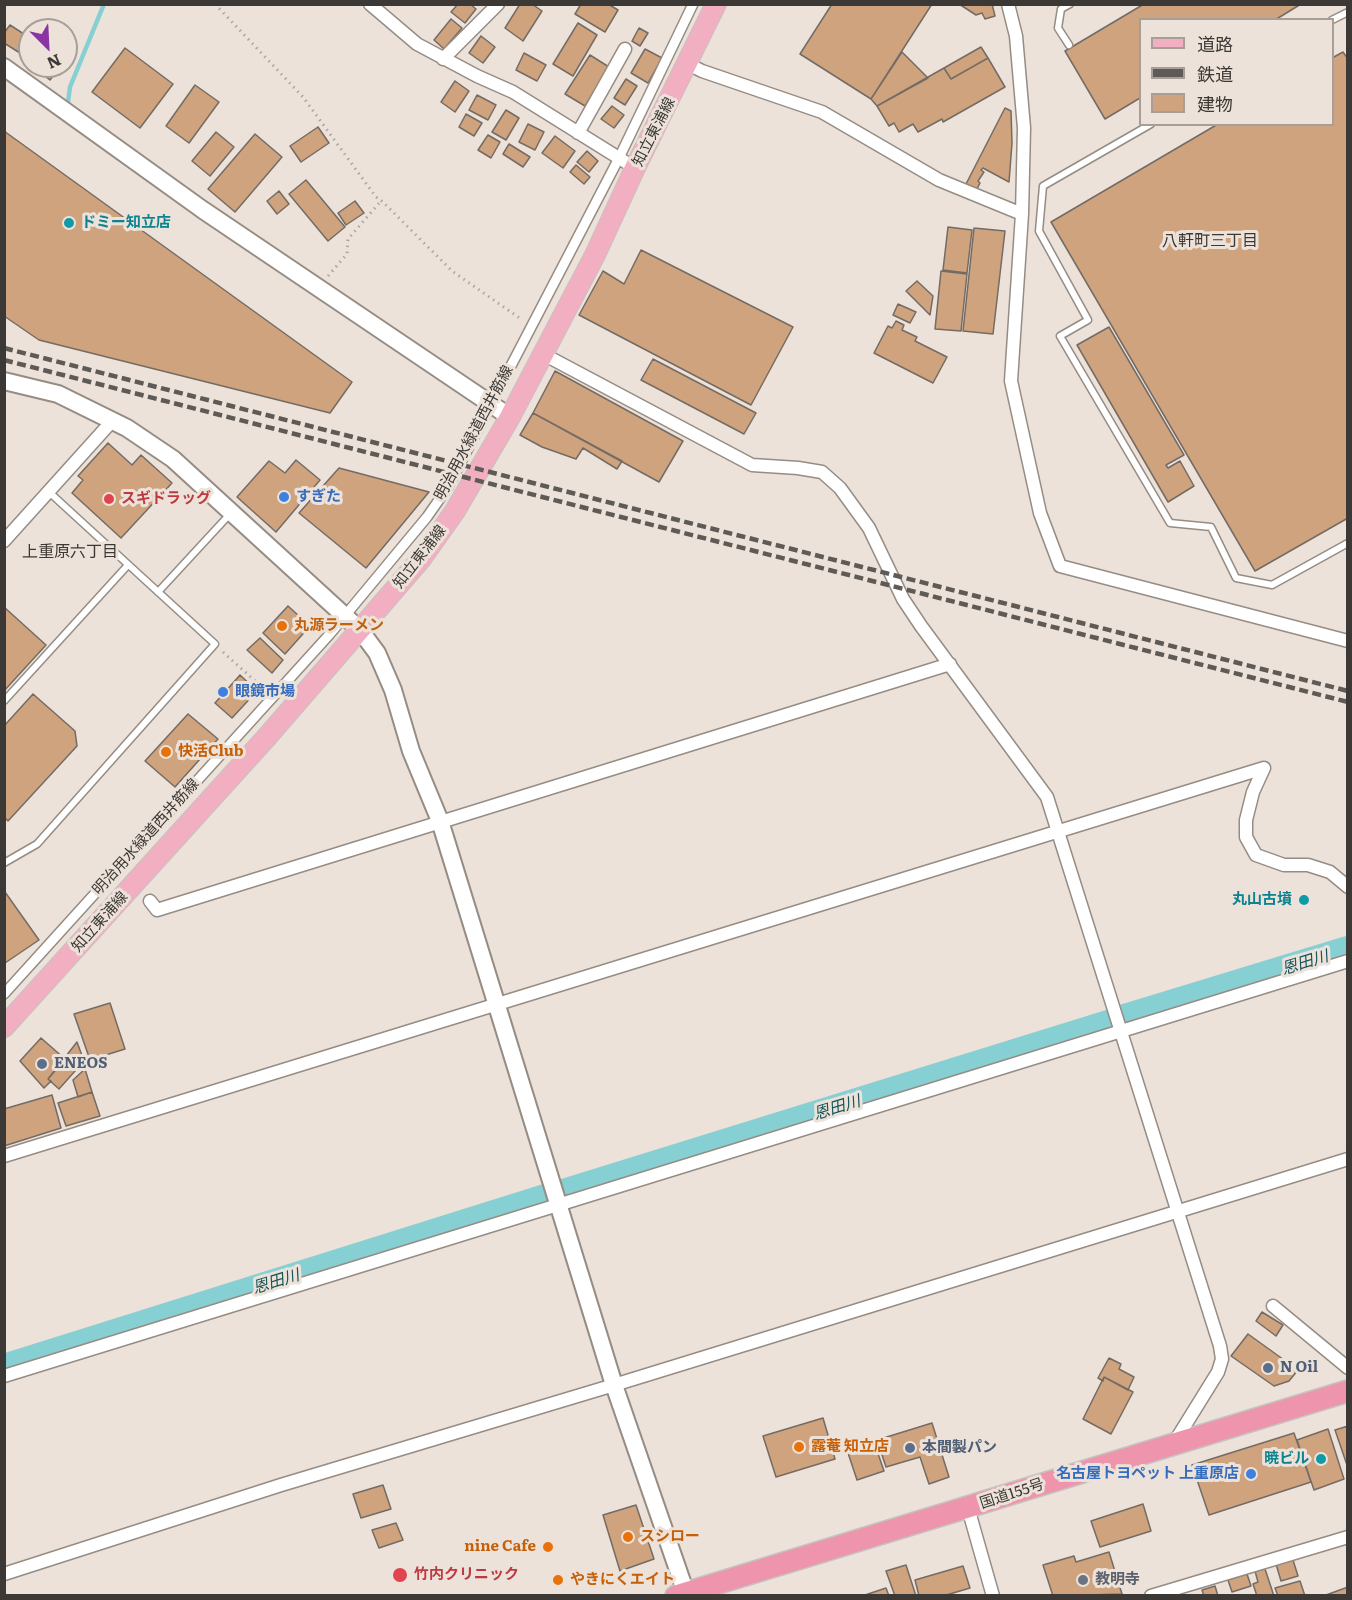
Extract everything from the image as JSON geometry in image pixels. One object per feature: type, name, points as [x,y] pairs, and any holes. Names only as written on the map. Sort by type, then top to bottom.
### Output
[{"type":"highway","name":"国道155号","points":[[683,1594],[1347,1391]]},
{"type":"main road","name":"知立東浦線","points":[[4,1027],[266,738],[352,623],[422,559],[455,511],[510,417],[595,255],[627,163],[688,64],[717,4]]},
{"type":"street","points":[[370,4],[417,44],[513,92],[627,163]]},
{"type":"street","points":[[443,59],[498,4]]},
{"type":"street","name":"明治用水緑道西井筋線","points":[[4,994],[273,697],[352,623],[448,487],[531,326],[627,163],[693,4]]},
{"type":"street","points":[[1008,4],[1017,36],[1024,128],[1023,214],[1011,381],[1040,513],[1060,566],[1347,641]]},
{"type":"street","points":[[578,133],[625,49]]},
{"type":"street","points":[[688,64],[702,71],[822,112],[939,180],[1023,214]]},
{"type":"street","points":[[4,67],[203,210],[510,417]]},
{"type":"street","points":[[543,354],[752,465],[822,472],[840,488],[869,528],[903,599],[1047,797],[1220,1346],[1222,1359],[1218,1372],[1174,1443]]},
{"type":"street","points":[[4,381],[58,394],[113,420],[173,459],[352,623],[376,653],[393,690],[411,750],[440,821],[614,1385],[683,1594]]},
{"type":"street","points":[[4,541],[113,420]]},
{"type":"street","points":[[150,901],[157,910],[950,664]]},
{"type":"street","points":[[4,1156],[1264,768],[1253,792],[1245,820],[1246,837],[1256,855],[1284,865],[1308,865],[1330,872],[1347,887]]},
{"type":"street","points":[[4,1376],[1347,961]]},
{"type":"street","points":[[4,1574],[281,1485],[1347,1159]]},
{"type":"street","points":[[1273,1306],[1346,1364]]},
{"type":"street","points":[[968,1508],[993,1596]]},
{"type":"street","points":[[1151,1596],[1345,1538],[1347,1552]]},
{"type":"lane","points":[[1069,45],[1058,28],[1061,9],[1070,4]]},
{"type":"lane","points":[[1148,126],[1043,186],[1039,231],[1088,320],[1060,336],[1170,523],[1211,527],[1236,578],[1272,585],[1347,543]]},
{"type":"lane","points":[[4,862],[37,844],[215,644],[49,492]]},
{"type":"lane","points":[[158,592],[230,513]]},
{"type":"lane","points":[[4,701],[128,565]]},
{"type":"path","points":[[215,4],[303,97],[375,197],[452,271],[531,326]]},
{"type":"path","points":[[324,281],[347,254],[348,239],[381,201]]},
{"type":"path","points":[[215,644],[273,697]]},
{"type":"building","points":[[458,4],[470,4],[476,9],[465,23],[451,12]]},
{"type":"building","points":[[520,4],[532,4],[542,11],[523,41],[505,28]]},
{"type":"building","points":[[581,4],[608,4],[618,10],[605,32],[575,14]]},
{"type":"building","points":[[832,4],[932,4],[871,99],[800,54]]},
{"type":"building","points":[[959,4],[992,4],[995,16],[985,19],[982,13],[976,15]]},
{"type":"building","points":[[1144,4],[1301,4],[1278,18],[1139,18],[1139,99],[1105,119],[1065,51]]},
{"type":"building","points":[[451,19],[462,28],[444,49],[434,40]]},
{"type":"building","points":[[578,23],[597,35],[573,76],[553,64]]},
{"type":"building","points":[[10,25],[18,30],[18,52],[4,43],[4,33]]},
{"type":"building","points":[[639,28],[648,33],[640,46],[632,41]]},
{"type":"building","points":[[481,36],[495,47],[483,63],[469,53]]},
{"type":"building","points":[[981,47],[988,58],[951,79],[944,68]]},
{"type":"building","points":[[125,48],[173,84],[140,128],[92,92]]},
{"type":"building","points":[[645,49],[662,58],[648,83],[631,73]]},
{"type":"building","points":[[902,52],[928,78],[877,106],[871,99]]},
{"type":"building","points":[[1343,52],[1348,59],[1348,518],[1255,571],[1051,222],[1215,126],[1334,126],[1334,57]]},
{"type":"building","points":[[524,53],[546,65],[537,81],[516,70]]},
{"type":"building","points":[[590,55],[609,67],[585,106],[565,94]]},
{"type":"building","points":[[988,58],[1005,87],[943,122],[942,119],[918,132],[913,124],[899,132],[894,123],[889,126],[877,106],[944,68],[951,79]]},
{"type":"building","points":[[626,79],[637,86],[625,105],[614,98]]},
{"type":"building","points":[[455,81],[469,91],[455,112],[441,102]]},
{"type":"building","points":[[195,85],[219,102],[189,143],[166,126]]},
{"type":"building","points":[[477,95],[496,105],[488,120],[469,110]]},
{"type":"building","points":[[612,106],[624,115],[614,128],[601,119]]},
{"type":"building","points":[[1005,108],[1011,111],[1012,143],[1009,182],[983,168],[981,170],[984,172],[978,181],[980,183],[977,189],[966,184]]},
{"type":"building","points":[[506,110],[519,118],[506,140],[492,132]]},
{"type":"building","points":[[466,114],[482,123],[474,136],[459,127]]},
{"type":"building","points":[[528,124],[544,132],[535,150],[519,142]]},
{"type":"building","points":[[318,127],[329,143],[301,162],[290,146]]},
{"type":"building","name":"ドミー知立店","points":[[4,131],[352,382],[330,413],[39,340],[4,316]]},
{"type":"building","points":[[216,132],[234,147],[210,176],[192,161]]},
{"type":"building","points":[[255,134],[282,157],[235,212],[208,189]]},
{"type":"building","points":[[488,135],[500,142],[491,158],[478,150]]},
{"type":"building","points":[[555,136],[575,151],[563,168],[542,153]]},
{"type":"building","points":[[509,144],[530,157],[523,167],[503,154]]},
{"type":"building","points":[[587,151],[598,161],[589,172],[577,162]]},
{"type":"building","points":[[576,165],[590,177],[584,184],[570,172]]},
{"type":"building","points":[[306,180],[345,227],[328,241],[289,194]]},
{"type":"building","points":[[279,191],[289,204],[277,214],[267,201]]},
{"type":"building","points":[[355,201],[364,213],[346,225],[338,213]]},
{"type":"building","points":[[948,227],[972,230],[967,273],[943,270]]},
{"type":"building","points":[[974,228],[1005,231],[993,334],[963,331]]},
{"type":"building","points":[[641,250],[793,327],[751,405],[579,315],[603,271],[624,284]]},
{"type":"building","points":[[941,271],[967,274],[961,331],[935,329]]},
{"type":"building","points":[[917,281],[933,296],[930,315],[906,291]]},
{"type":"building","points":[[898,304],[916,312],[910,323],[893,315]]},
{"type":"building","points":[[896,321],[904,325],[902,330],[917,337],[915,341],[947,357],[933,383],[874,353],[888,326],[892,328]]},
{"type":"building","points":[[1109,327],[1184,455],[1166,465],[1168,468],[1180,461],[1194,486],[1168,502],[1077,345]]},
{"type":"building","points":[[653,359],[756,413],[744,434],[641,380]]},
{"type":"building","points":[[555,371],[683,441],[659,482],[533,413]]},
{"type":"building","points":[[533,413],[622,461],[617,469],[583,448],[576,459],[542,447],[520,435]]},
{"type":"building","points":[[108,443],[132,465],[141,455],[172,483],[121,538],[72,493],[83,480],[78,476]]},
{"type":"building","points":[[296,460],[320,480],[276,532],[237,497],[269,461],[285,473]]},
{"type":"building","points":[[339,468],[429,492],[366,568],[299,513]]},
{"type":"building","points":[[288,606],[310,626],[285,654],[263,633]]},
{"type":"building","points":[[4,607],[46,645],[4,691]]},
{"type":"building","points":[[260,638],[283,660],[272,673],[247,650]]},
{"type":"building","points":[[240,675],[257,691],[232,718],[215,703]]},
{"type":"building","points":[[33,694],[75,731],[77,746],[8,821],[4,817],[4,726]]},
{"type":"building","points":[[188,714],[218,739],[175,787],[145,761]]},
{"type":"building","points":[[5,892],[39,940],[5,963],[4,962]]},
{"type":"building","points":[[110,1003],[125,1049],[90,1060],[74,1014]]},
{"type":"building","points":[[41,1038],[65,1059],[48,1079],[51,1081],[44,1088],[20,1061]]},
{"type":"building","points":[[77,1042],[84,1061],[59,1089],[48,1079]]},
{"type":"building","points":[[85,1069],[92,1092],[78,1097],[73,1080]]},
{"type":"building","points":[[92,1092],[100,1116],[66,1126],[58,1103]]},
{"type":"building","points":[[52,1095],[61,1128],[4,1146],[4,1109]]},
{"type":"building","points":[[1262,1312],[1283,1325],[1276,1336],[1256,1321]]},
{"type":"building","points":[[1248,1334],[1298,1370],[1289,1381],[1274,1386],[1231,1356]]},
{"type":"building","points":[[1109,1358],[1121,1364],[1119,1369],[1134,1377],[1128,1390],[1104,1377],[1103,1381],[1098,1378]]},
{"type":"building","points":[[1104,1377],[1133,1392],[1111,1434],[1083,1419]]},
{"type":"building","name":"露菴 知立店","points":[[823,1418],[835,1459],[776,1477],[763,1436]]},
{"type":"building","name":"本間製パン","points":[[932,1423],[949,1477],[929,1484],[920,1457],[886,1467],[877,1440]]},
{"type":"building","points":[[1348,1426],[1348,1468],[1335,1430]]},
{"type":"building","name":"暁ビル","points":[[1328,1429],[1344,1479],[1314,1490],[1297,1440]]},
{"type":"building","name":"名古屋トヨペット 上重原店","points":[[1294,1433],[1311,1482],[1209,1515],[1192,1465]]},
{"type":"building","points":[[874,1442],[884,1471],[857,1480],[847,1450]]},
{"type":"building","points":[[383,1485],[391,1509],[361,1518],[353,1494]]},
{"type":"building","points":[[1143,1504],[1151,1531],[1100,1547],[1091,1521]]},
{"type":"building","name":"スシロー","points":[[636,1505],[654,1559],[620,1571],[603,1515]]},
{"type":"building","points":[[396,1523],[403,1540],[379,1548],[372,1530]]},
{"type":"building","name":"教明寺","points":[[1109,1552],[1122,1594],[1053,1596],[1043,1565],[1074,1556],[1076,1562]]},
{"type":"building","points":[[1293,1560],[1298,1576],[1281,1581],[1276,1564]]},
{"type":"building","points":[[906,1565],[916,1596],[895,1596],[886,1571]]},
{"type":"building","points":[[963,1566],[970,1588],[943,1596],[919,1596],[915,1580]]},
{"type":"building","points":[[1265,1569],[1274,1596],[1257,1596],[1253,1584],[1258,1582],[1255,1571]]},
{"type":"building","points":[[1247,1574],[1251,1586],[1232,1592],[1228,1580]]},
{"type":"building","points":[[1300,1581],[1305,1596],[1278,1596],[1275,1588]]},
{"type":"building","points":[[1215,1586],[1218,1596],[1204,1596],[1202,1590]]},
{"type":"building","points":[[1348,1587],[1348,1596],[1326,1596],[1326,1595]]},
{"type":"building","points":[[886,1588],[889,1596],[862,1596]]},
{"type":"waterway","points":[[68,102],[70,87],[104,4]]},
{"type":"waterway","name":"恩田川","points":[[1125,1018],[1348,950]]},
{"type":"waterway","name":"恩田川","points":[[563,1193],[1111,1023]]},
{"type":"waterway","name":"恩田川","points":[[4,1368],[548,1197]]},
{"type":"railway","points":[[4,348],[1348,691]]},
{"type":"railway","points":[[4,360],[1348,702]]},
{"type":"place","name":"ドミー知立店","points":[[69,223]]},
{"type":"place","name":"すぎた","points":[[284,497]]},
{"type":"place","name":"スギドラッグ","points":[[109,499]]},
{"type":"place","name":"丸源ラーメン","points":[[282,626]]},
{"type":"place","name":"眼鏡市場","points":[[223,692]]},
{"type":"place","name":"快活Club","points":[[166,752]]},
{"type":"place","name":"丸山古墳","points":[[1304,900]]},
{"type":"place","name":"ENEOS","points":[[42,1064]]},
{"type":"place","name":"N Oil","points":[[1268,1368]]},
{"type":"place","name":"露菴 知立店","points":[[799,1447]]},
{"type":"place","name":"本間製パン","points":[[910,1448]]},
{"type":"place","name":"暁ビル","points":[[1321,1459]]},
{"type":"place","name":"名古屋トヨペット 上重原店","points":[[1251,1474]]},
{"type":"place","name":"スシロー","points":[[628,1537]]},
{"type":"place","name":"nine Cafe","points":[[548,1547]]},
{"type":"place","name":"竹内クリニック","points":[[400,1575]]},
{"type":"place","name":"やきにくエイト","points":[[558,1580]]},
{"type":"place","name":"教明寺","points":[[1083,1580]]},
{"type":"district","name":"八軒町三丁目","points":[[1210,241]]},
{"type":"district","name":"上重原六丁目","points":[[70,552]]}]
